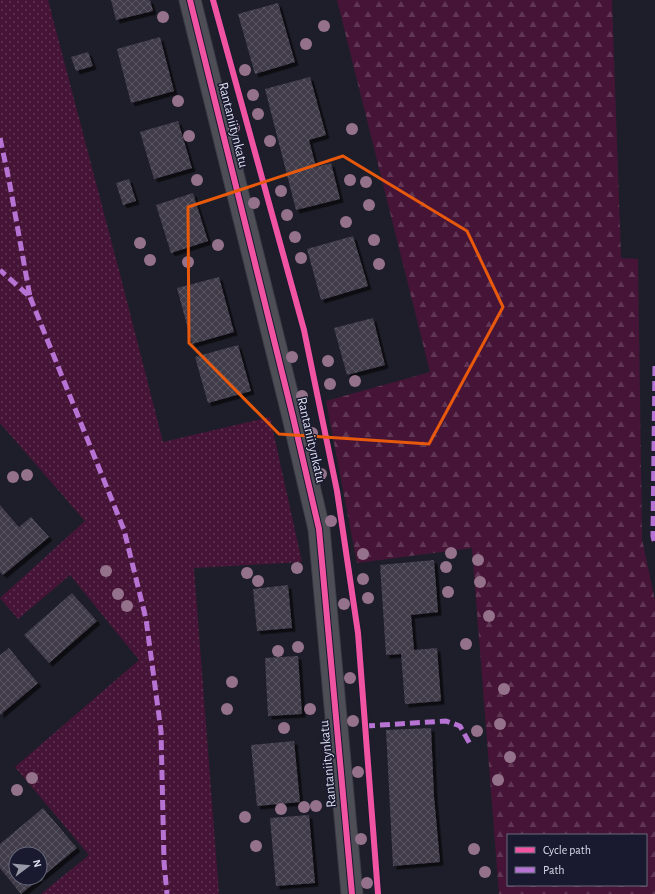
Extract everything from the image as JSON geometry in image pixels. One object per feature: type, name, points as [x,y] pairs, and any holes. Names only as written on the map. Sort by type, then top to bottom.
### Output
[{"type":"street","name":"Rantaniitynkatu","points":[[190,0],[293,417],[319,529],[352,894]]},
{"type":"highlighted area","points":[[343,156],[467,231],[503,307],[429,444],[279,434],[189,343],[188,207]]},
{"type":"green space","points":[[0,0],[48,0],[163,442],[270,417],[302,562],[194,568],[219,894],[41,894],[89,855],[15,767],[139,660],[70,575],[18,619],[0,598],[85,521],[0,423]]},
{"type":"green space","points":[[337,0],[612,0],[621,258],[638,259],[642,539],[655,600],[655,894],[499,894],[472,548],[357,563],[326,401],[430,372]]},
{"type":"building","points":[[111,0],[150,0],[153,11],[116,20]]},
{"type":"building","points":[[278,3],[295,62],[255,74],[238,14]]},
{"type":"building","points":[[160,37],[174,91],[131,103],[117,49]]},
{"type":"building","points":[[88,52],[93,66],[76,71],[71,57]]},
{"type":"building","points":[[310,77],[326,135],[309,140],[316,167],[331,163],[340,199],[296,210],[265,89]]},
{"type":"building","points":[[178,121],[192,168],[154,179],[140,132]]},
{"type":"building","points":[[129,179],[136,201],[123,205],[116,183]]},
{"type":"building","points":[[193,193],[208,241],[171,253],[156,205]]},
{"type":"building","points":[[353,236],[368,286],[321,300],[307,249]]},
{"type":"building","points":[[219,277],[234,332],[192,344],[177,288]]},
{"type":"building","points":[[373,318],[385,365],[347,375],[334,328]]},
{"type":"building","points":[[238,345],[251,391],[208,403],[195,357]]},
{"type":"building","points":[[0,505],[19,527],[31,517],[49,537],[3,575],[0,572]]},
{"type":"building","points":[[434,560],[438,612],[411,615],[414,650],[437,648],[441,701],[405,704],[401,654],[386,655],[380,565]]},
{"type":"building","points":[[288,585],[292,628],[257,631],[253,589]]},
{"type":"building","points":[[72,593],[97,621],[49,663],[24,635]]},
{"type":"building","points":[[9,648],[38,683],[0,715],[0,655]]},
{"type":"building","points":[[298,656],[302,714],[268,716],[265,658]]},
{"type":"building","points":[[431,728],[434,797],[440,862],[393,866],[386,730]]},
{"type":"building","points":[[294,741],[300,802],[257,806],[251,745]]},
{"type":"building","points":[[43,808],[77,848],[48,872],[48,846],[8,846],[8,878],[0,868],[0,844]]},
{"type":"building","points":[[309,815],[315,883],[276,886],[270,818]]},
{"type":"building","points":[[15,886],[31,886],[21,894]]},
{"type":"marked path","points":[[0,138],[30,297],[0,270]]},
{"type":"marked path","points":[[30,297],[124,530],[146,619],[161,731],[164,862],[167,894]]},
{"type":"marked path","points":[[655,366],[653,536],[655,545]]},
{"type":"marked path","points":[[365,726],[446,721],[460,726],[470,744]]},
{"type":"cycle path","points":[[190,0],[293,417],[319,529],[352,894]]},
{"type":"cycle path","points":[[213,0],[304,330],[337,491],[358,633],[378,894]]}]
